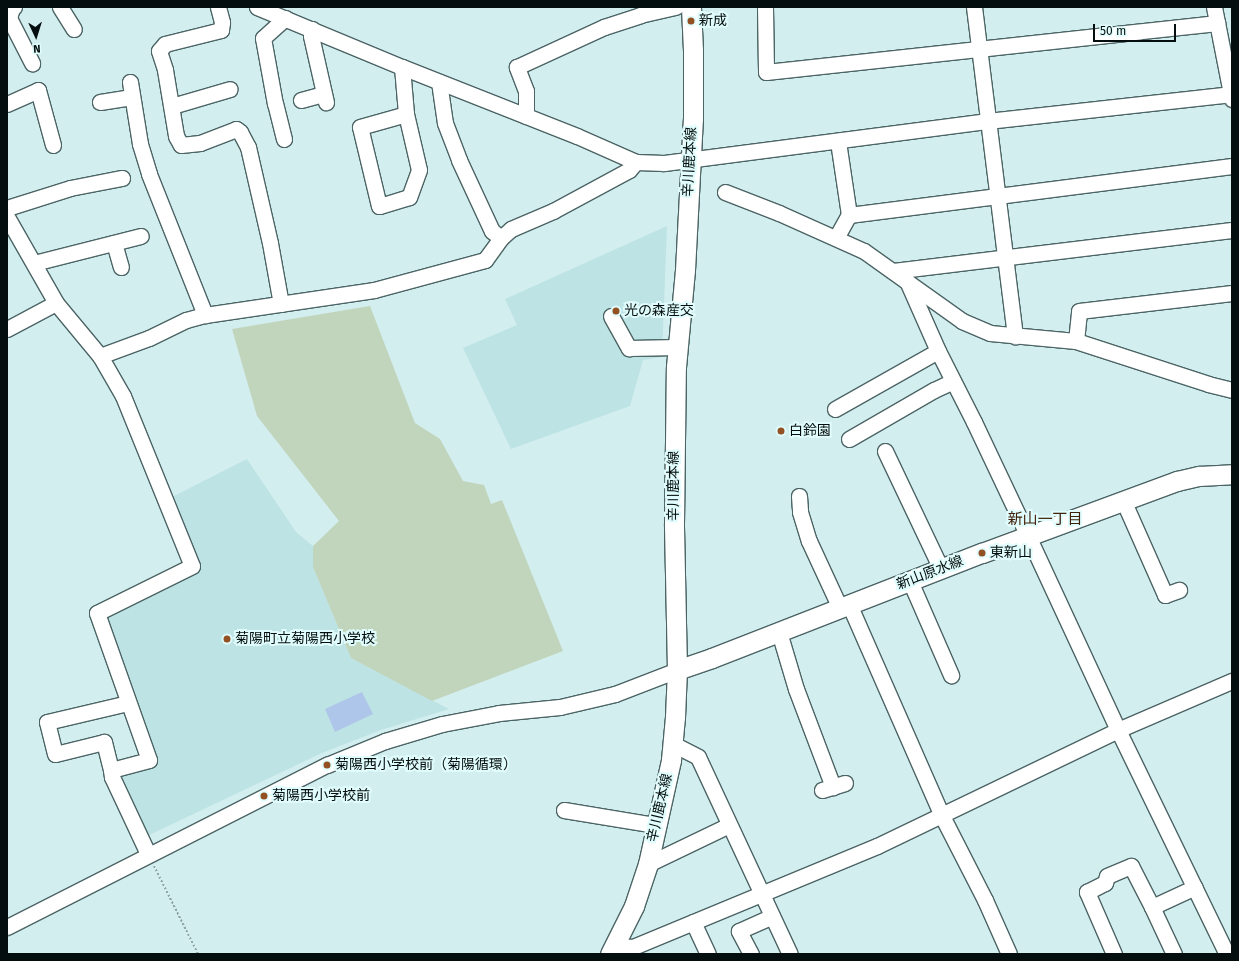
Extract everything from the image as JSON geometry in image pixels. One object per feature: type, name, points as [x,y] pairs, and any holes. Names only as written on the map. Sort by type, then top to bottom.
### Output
[{"type":"main road","name":"辛川鹿本線","points":[[624,950],[634,906],[648,864],[673,744],[677,670],[674,515],[677,347],[685,270],[690,159],[693,50],[691,7]]},
{"type":"main road","name":"新山原水線","points":[[677,670],[1123,500],[1177,481],[1199,476],[1231,472]]},
{"type":"street","points":[[14,7],[12,8],[9,18],[32,63]]},
{"type":"street","points":[[60,7],[74,29]]},
{"type":"street","points":[[218,7],[222,22],[221,30],[165,44],[159,51],[165,70],[176,136],[181,145],[200,143],[236,129],[240,132],[248,147],[270,243],[281,304]]},
{"type":"street","points":[[257,7],[439,82],[577,136],[636,162],[664,163],[988,121],[1232,96],[1214,7]]},
{"type":"street","points":[[526,116],[526,91],[517,67],[604,27],[676,7]]},
{"type":"street","points":[[769,7],[766,72],[980,50],[1217,23]]},
{"type":"street","points":[[974,7],[1015,336]]},
{"type":"street","points":[[284,139],[275,104],[263,38],[285,18]]},
{"type":"street","points":[[300,100],[324,98],[312,29]]},
{"type":"street","points":[[402,67],[406,114],[419,170],[409,197],[379,206],[360,127],[406,114]]},
{"type":"street","points":[[130,82],[140,144],[148,174],[205,315]]},
{"type":"street","points":[[439,82],[445,124],[459,160],[492,231],[501,238]]},
{"type":"street","points":[[172,106],[230,89]]},
{"type":"street","points":[[7,104],[38,90],[53,145]]},
{"type":"street","points":[[100,102],[132,96]]},
{"type":"street","points":[[836,238],[849,215],[838,141]]},
{"type":"street","points":[[100,356],[149,338],[186,320],[205,315],[374,290],[485,260],[501,238],[511,229],[553,211],[629,170],[636,162]]},
{"type":"street","points":[[849,215],[1232,166]]},
{"type":"street","points":[[7,208],[70,188],[122,178]]},
{"type":"street","points":[[724,192],[864,251],[962,320],[990,333],[1076,341],[1208,384],[1232,390]]},
{"type":"street","points":[[7,217],[56,303],[100,356],[123,396],[192,566],[97,613],[149,760],[111,770]]},
{"type":"street","points":[[893,271],[1232,230]]},
{"type":"street","points":[[34,263],[141,236]]},
{"type":"street","points":[[114,243],[121,267]]},
{"type":"street","points":[[906,282],[1028,536],[1118,730],[1227,954]]},
{"type":"street","points":[[1076,341],[1078,311],[1232,293]]},
{"type":"street","points":[[7,329],[56,303]]},
{"type":"street","points":[[611,316],[629,348],[677,347]]},
{"type":"street","points":[[835,409],[938,351]]},
{"type":"street","points":[[849,439],[934,390],[953,381]]},
{"type":"street","points":[[885,451],[941,569]]},
{"type":"street","points":[[799,496],[800,512],[809,541],[845,606],[903,725],[941,814],[985,900],[1010,954]]},
{"type":"street","points":[[1123,500],[1165,595],[1179,590]]},
{"type":"street","points":[[910,581],[951,675]]},
{"type":"street","points":[[779,632],[796,689],[833,787]]},
{"type":"street","points":[[7,927],[148,854],[327,765],[385,741],[449,723],[499,713],[560,707],[615,694],[677,670]]},
{"type":"street","points":[[624,950],[877,846],[1118,730],[1232,681]]},
{"type":"street","points":[[128,702],[48,722],[55,754],[104,742],[112,778],[148,854]]},
{"type":"street","points":[[673,744],[698,757],[790,954]]},
{"type":"street","points":[[564,810],[656,825]]},
{"type":"street","points":[[648,864],[729,825]]},
{"type":"street","points":[[1114,954],[1087,892],[1105,883],[1107,876],[1131,866],[1174,954]]},
{"type":"street","points":[[1152,907],[1195,887]]},
{"type":"street","points":[[751,954],[740,930],[772,916]]},
{"type":"street","points":[[693,922],[708,954]]},
{"type":"path","points":[[148,854],[198,954]]},
{"type":"shaded area","points":[[667,226],[662,357],[643,360],[630,406],[511,449],[463,348],[517,325],[505,299]]},
{"type":"shaded area","name":"菊陽町立菊陽西小学校","points":[[247,459],[296,532],[313,546],[313,567],[351,658],[449,709],[381,730],[322,753],[145,837],[115,774],[154,762],[104,621],[106,612],[198,568],[172,497]]},
{"type":"shaded area","points":[[362,692],[373,714],[335,732],[325,709]]},
{"type":"green space","points":[[370,306],[415,423],[440,439],[463,481],[484,485],[491,504],[502,500],[563,651],[432,701],[351,658],[313,567],[313,546],[339,521],[257,416],[232,329]]},
{"type":"place","name":"新成","points":[[691,21]]},
{"type":"place","name":"光の森産交","points":[[616,311]]},
{"type":"place","name":"白鈴園","points":[[781,431]]},
{"type":"place","name":"東新山","points":[[982,553]]},
{"type":"place","name":"菊陽町立菊陽西小学校","points":[[227,639]]},
{"type":"place","name":"菊陽西小学校前（菊陽循環）","points":[[327,765]]},
{"type":"place","name":"菊陽西小学校前","points":[[264,796]]},
{"type":"district","name":"新山一丁目","points":[[1045,520]]}]
